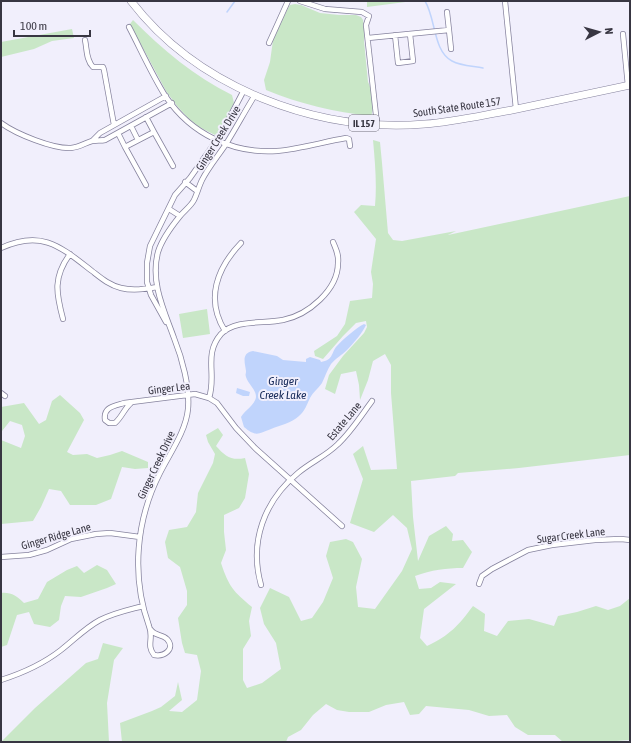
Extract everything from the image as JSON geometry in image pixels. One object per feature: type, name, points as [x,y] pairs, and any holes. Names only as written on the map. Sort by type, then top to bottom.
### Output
[{"type":"main road","name":"South State Route 157","points":[[131,1],[150,25],[184,55],[206,69],[244,90],[279,105],[301,112],[344,121],[377,124],[426,124],[469,118],[629,86]]},
{"type":"street","points":[[269,43],[288,1]]},
{"type":"street","points":[[300,1],[325,9],[362,12],[369,16],[366,25],[377,124]]},
{"type":"street","points":[[505,1],[516,109]]},
{"type":"street","points":[[447,12],[451,49]]},
{"type":"street","points":[[128,27],[166,96],[195,127],[217,140],[246,150],[276,151],[346,138],[349,139],[350,146]]},
{"type":"street","points":[[368,38],[449,30]]},
{"type":"street","points":[[395,35],[398,63],[413,61],[410,34]]},
{"type":"street","points":[[623,34],[629,86]]},
{"type":"street","points":[[85,40],[88,60],[91,65],[93,67],[103,67],[114,125]]},
{"type":"street","name":"Ginger Creek Drive","points":[[172,332],[156,307],[149,288],[146,272],[148,253],[175,195],[190,178],[217,140],[244,90]]},
{"type":"street","name":"Ginger Creek Drive","points":[[151,630],[154,634],[168,640],[170,645],[165,655],[154,655],[151,652],[150,646],[152,635],[143,606],[139,572],[140,537],[146,506],[154,485],[186,423],[188,408],[188,394],[182,360],[157,287],[156,271],[158,253],[166,235],[193,201],[202,180],[226,144],[255,95]]},
{"type":"street","points":[[1,123],[16,133],[58,147],[83,146],[92,141],[100,133],[138,110],[166,96]]},
{"type":"street","points":[[92,141],[102,141],[172,103]]},
{"type":"street","points":[[146,117],[173,166]]},
{"type":"street","points":[[121,121],[126,129]]},
{"type":"street","points":[[131,126],[138,140]]},
{"type":"street","points":[[125,147],[154,132]]},
{"type":"street","points":[[118,133],[146,185]]},
{"type":"street","points":[[186,182],[197,191]]},
{"type":"street","points":[[169,209],[180,216]]},
{"type":"street","points":[[1,248],[17,242],[41,241],[56,245],[70,254],[102,280],[113,286],[130,290],[157,287]]},
{"type":"street","points":[[333,242],[338,253],[338,263],[335,276],[327,292],[313,305],[302,313],[284,320],[246,324],[225,331],[217,339],[212,350],[210,364],[213,384],[209,398],[217,403],[249,442],[342,526]]},
{"type":"street","points":[[225,331],[220,324],[215,308],[216,287],[225,262],[241,243]]},
{"type":"street","points":[[63,319],[57,299],[57,283],[61,268],[70,254]]},
{"type":"street","name":"Ginger Lea","points":[[131,402],[115,423],[109,423],[105,420],[104,414],[106,411],[124,403],[131,402],[188,394],[201,394],[209,398]]},
{"type":"street","name":"Estate Lane","points":[[261,585],[258,570],[259,533],[271,502],[290,480],[304,468],[337,445],[352,429],[372,401]]},
{"type":"street","name":"Ginger Ridge Lane","points":[[1,557],[29,555],[47,550],[71,539],[96,534],[110,533],[140,537]]},
{"type":"street","name":"Sugar Creek Lane","points":[[479,584],[482,576],[492,569],[528,550],[552,544],[602,540],[630,540]]},
{"type":"street","points":[[1,680],[24,672],[42,663],[61,650],[85,629],[100,620],[143,606]]},
{"type":"green space","points":[[367,1],[413,1],[367,7]]},
{"type":"green space","points":[[295,4],[320,13],[356,15],[361,17],[365,30],[364,41],[368,82],[371,89],[373,108],[371,116],[317,107],[266,90],[264,80],[270,62],[273,40],[288,8],[290,5]]},
{"type":"green space","points":[[133,20],[180,62],[205,80],[232,95],[234,103],[219,132],[215,135],[199,127],[188,118],[166,91],[130,24]]},
{"type":"green space","points":[[72,29],[74,38],[52,41],[34,49],[1,57],[1,42]]},
{"type":"green space","points":[[373,140],[380,142],[388,233],[393,240],[402,241],[456,231],[448,235],[630,196],[630,455],[519,468],[458,473],[455,476],[411,481],[418,561],[429,536],[446,526],[453,534],[452,541],[463,540],[472,552],[463,568],[451,568],[427,572],[415,576],[419,589],[431,588],[440,582],[456,584],[424,609],[420,638],[427,646],[442,638],[458,625],[473,606],[485,614],[484,631],[497,636],[508,621],[529,619],[554,626],[558,616],[596,606],[608,610],[620,606],[630,598],[630,740],[563,742],[555,735],[528,735],[515,727],[507,715],[489,716],[469,710],[426,706],[419,714],[410,715],[404,702],[386,705],[369,712],[349,712],[337,710],[326,704],[313,715],[301,730],[288,737],[286,742],[122,742],[120,723],[161,707],[175,696],[178,682],[182,700],[169,711],[182,712],[197,700],[201,671],[197,655],[185,653],[178,618],[187,605],[187,591],[180,567],[168,558],[165,542],[169,530],[187,527],[196,512],[198,493],[213,463],[215,454],[206,435],[218,428],[223,435],[216,446],[222,453],[229,457],[236,459],[245,458],[249,474],[245,498],[239,508],[224,515],[226,550],[221,563],[232,588],[252,607],[249,621],[251,636],[243,649],[243,680],[247,688],[262,683],[281,669],[276,643],[264,624],[260,608],[270,588],[289,597],[301,621],[312,618],[323,602],[333,578],[326,556],[330,542],[346,539],[353,542],[362,559],[356,587],[358,607],[375,609],[402,571],[412,549],[407,528],[393,515],[374,532],[350,523],[363,479],[353,454],[363,446],[371,470],[397,469],[391,393],[391,365],[385,354],[373,361],[368,380],[360,400],[356,371],[341,374],[335,394],[325,389],[329,375],[343,356],[364,333],[367,327],[366,321],[356,323],[323,359],[315,356],[314,351],[337,336],[345,324],[350,301],[372,298],[373,284],[371,272],[376,239],[354,212],[361,205],[375,206],[376,181]]},
{"type":"green space","points":[[207,309],[210,334],[183,338],[179,314]]},
{"type":"green space","points":[[60,395],[80,413],[84,420],[67,452],[73,455],[87,454],[97,458],[122,451],[148,462],[148,468],[135,469],[122,467],[111,499],[96,505],[70,505],[61,491],[49,489],[33,521],[1,524],[1,440],[21,448],[25,436],[22,425],[10,421],[2,431],[1,435],[1,407],[24,403],[39,424],[46,420],[52,401]]},
{"type":"green space","points":[[97,565],[107,570],[116,584],[81,597],[65,596],[61,606],[59,620],[50,627],[34,624],[29,612],[17,615],[7,645],[1,647],[1,593],[14,595],[24,603],[38,599],[47,582],[67,570],[77,566],[84,573]]},
{"type":"green space","points":[[103,643],[123,648],[114,660],[107,703],[109,742],[1,742],[35,708],[86,663],[98,659]]},
{"type":"water","name":"Ginger Creek Lake","points":[[364,324],[366,325],[365,328],[355,341],[331,364],[322,383],[311,396],[304,410],[299,416],[289,422],[257,434],[244,427],[241,417],[254,403],[256,397],[255,391],[247,380],[246,376],[245,356],[249,352],[253,351],[277,356],[283,360],[306,362],[306,359],[310,357],[320,360],[321,362],[328,360],[336,347],[342,341]]},
{"type":"water","points":[[237,388],[250,392],[249,396],[243,396],[236,393]]},
{"type":"waterway","points":[[227,12],[235,1]]},
{"type":"waterway","points":[[425,1],[429,8],[441,50],[446,56],[459,64],[483,68]]}]
